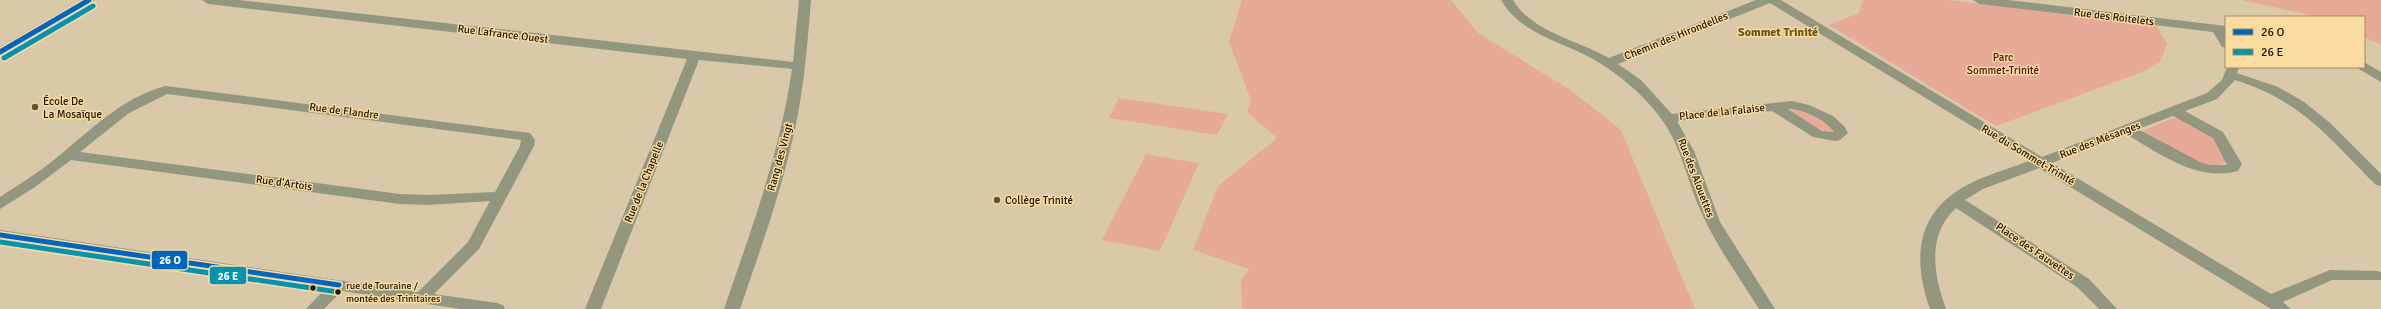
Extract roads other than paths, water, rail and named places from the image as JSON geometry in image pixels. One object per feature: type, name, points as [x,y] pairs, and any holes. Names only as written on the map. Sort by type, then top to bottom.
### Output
[{"type":"street","points":[[0,52],[89,0]]},
{"type":"street","name":"Rue Lafrance Ouest","points":[[208,0],[696,56],[799,66]]},
{"type":"street","name":"Rang des Vingt","points":[[732,309],[783,149],[799,66],[805,0]]},
{"type":"street","name":"Rue des Alouettes","points":[[1507,0],[1517,14],[1530,24],[1608,63],[1638,85],[1669,118],[1687,152],[1701,196],[1714,223],[1767,309]]},
{"type":"street","name":"Chemin des Hirondelles","points":[[1608,63],[1767,0]]},
{"type":"street","name":"Rue du Sommet-Trinité","points":[[1773,0],[2276,305]]},
{"type":"street","name":"Rue des Roitelets","points":[[1979,0],[2221,30]]},
{"type":"street","points":[[2221,30],[2225,41]]},
{"type":"street","name":"Rue de la Chapelle","points":[[593,309],[691,62],[696,56]]},
{"type":"street","points":[[2365,67],[2381,78]]},
{"type":"street","points":[[2232,71],[2275,90],[2297,103],[2338,138],[2381,182]]},
{"type":"street","name":"Rue des Mésanges","points":[[1938,309],[1931,291],[1925,251],[1934,225],[1954,200],[1978,186],[2215,94],[2232,71]]},
{"type":"street","name":"Rue de Flandre","points":[[0,204],[69,155],[143,98],[162,91],[176,90],[523,135],[528,140],[528,144],[474,245],[421,298]]},
{"type":"street","name":"Place de la Falaise","points":[[1669,118],[1775,107]]},
{"type":"street","points":[[2128,129],[2198,167],[2221,171],[2233,168],[2235,164],[2218,135],[2175,110]]},
{"type":"street","name":"Rue d'Artois","points":[[69,155],[400,199],[428,200],[500,196]]},
{"type":"street","name":"Place des Fauvettes","points":[[1954,200],[2083,283],[2109,309]]},
{"type":"street","points":[[0,235],[497,309]]},
{"type":"street","points":[[2276,305],[2330,275],[2377,276]]},
{"type":"street","points":[[314,309],[339,285]]},
{"type":"place","name":"École De La Mosaïque","points":[[35,107]]},
{"type":"place","name":"Collège Trinité","points":[[997,200]]},
{"type":"place","name":"rue de Touraine / montée des Trinitaires","points":[[338,292]]},
{"type":"district","name":"Sommet Trinité","points":[[1778,32]]},
{"type":"park label","name":"Parc Sommet-Trinité","points":[[2003,63]]}]
